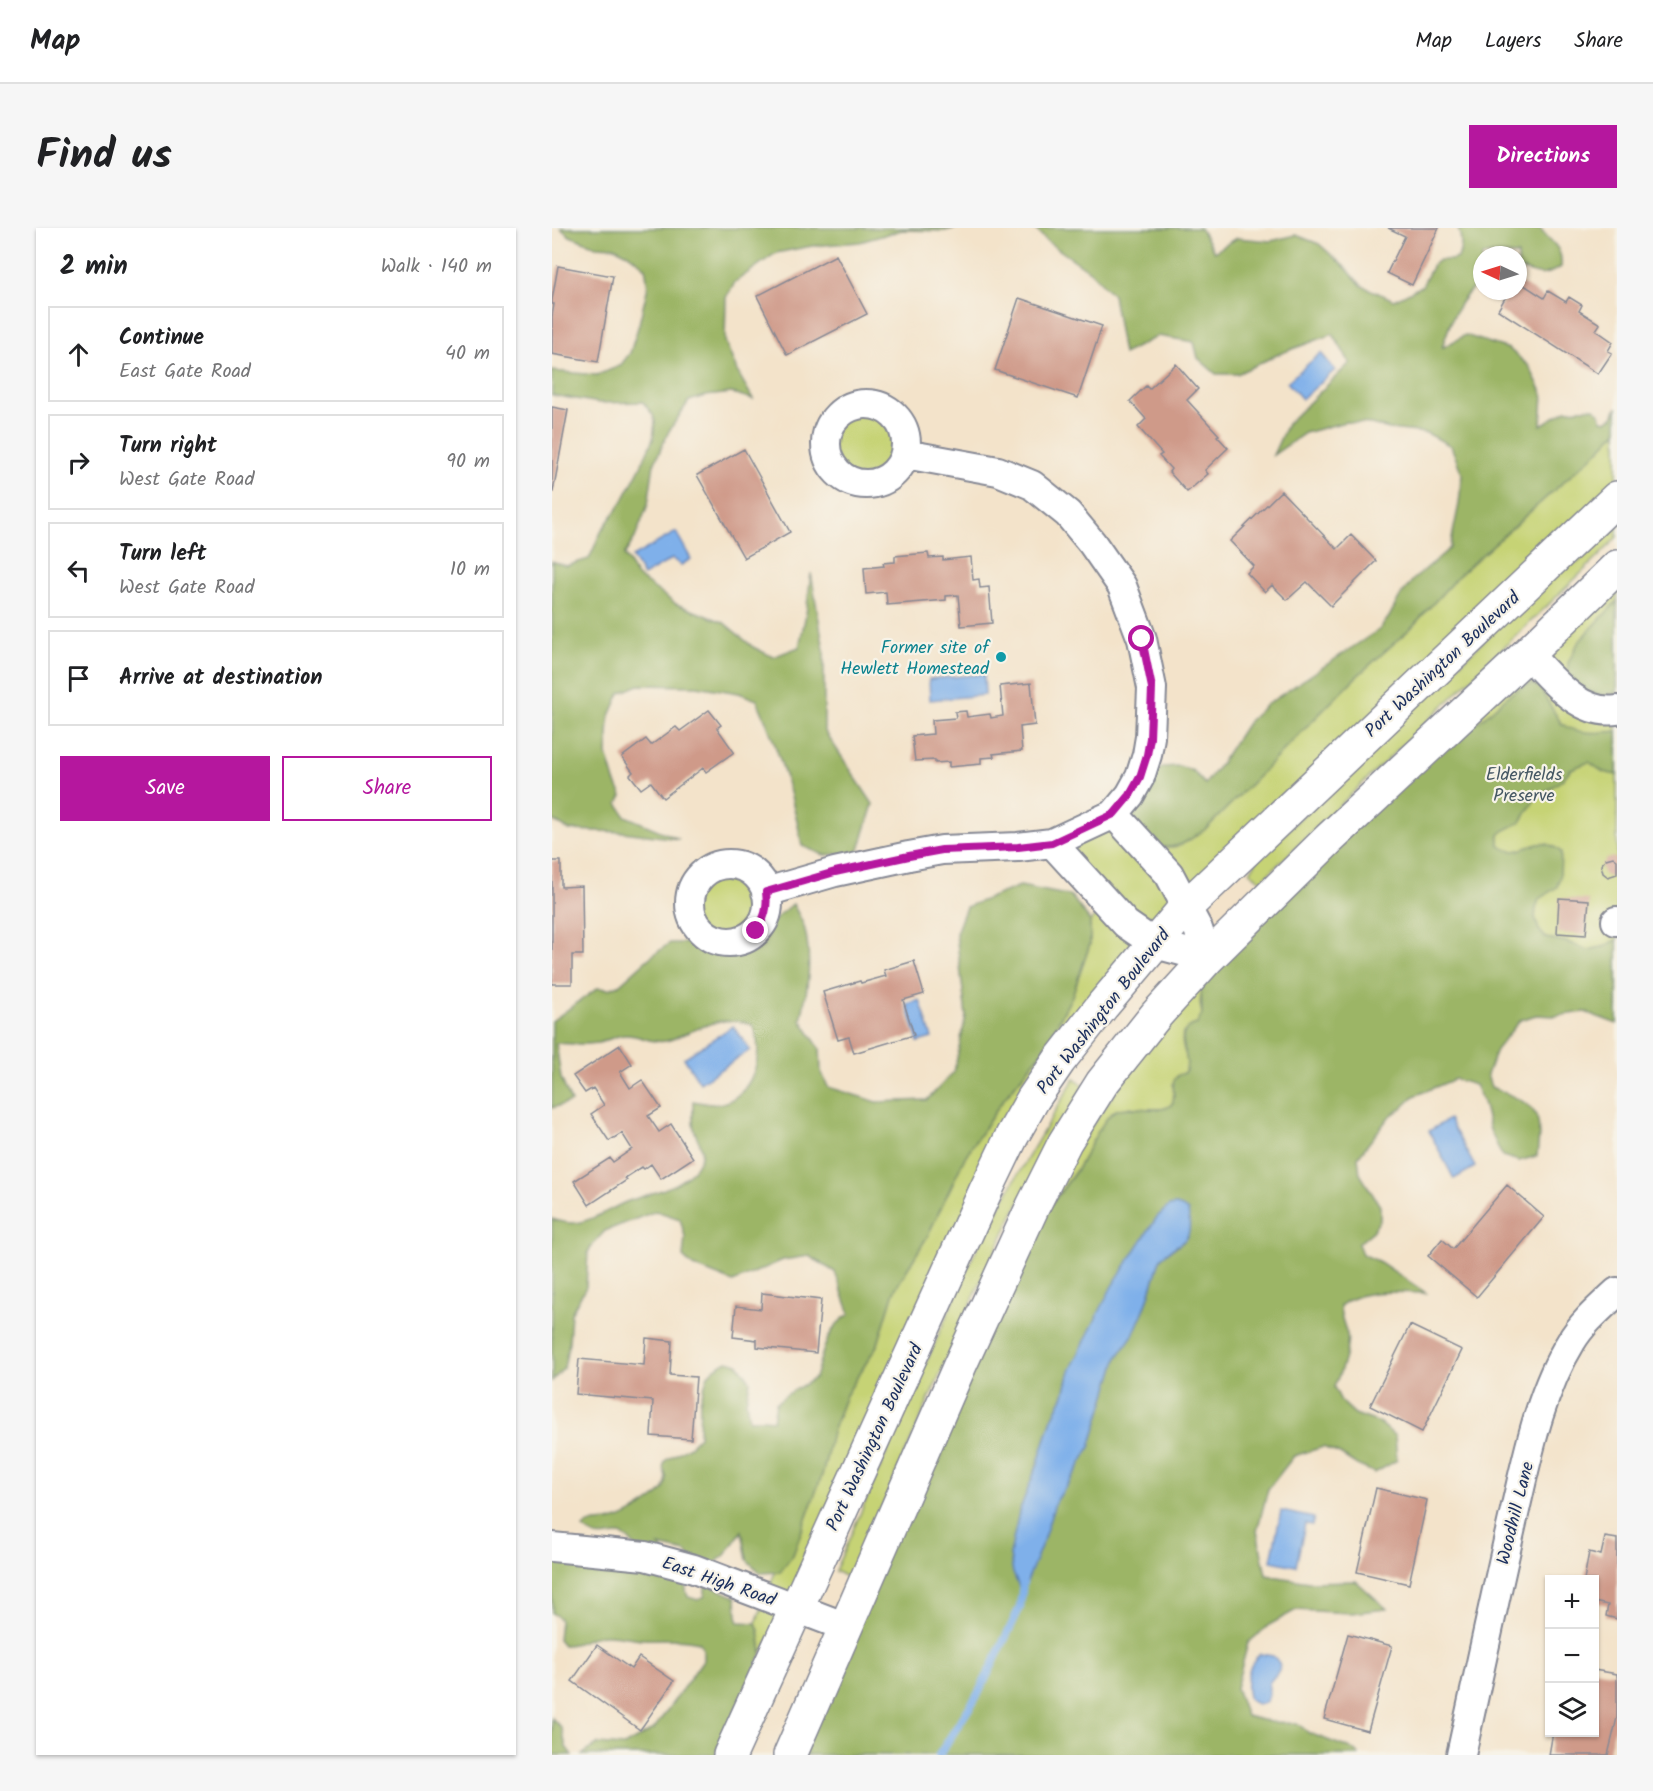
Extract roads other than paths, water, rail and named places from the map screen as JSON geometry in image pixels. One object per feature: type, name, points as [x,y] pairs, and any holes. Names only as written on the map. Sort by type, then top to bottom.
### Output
[{"type":"main road","name":"Port Washington Boulevard","points":[[730,1755],[1012,1136],[1059,1061],[1186,907],[1617,498]]},
{"type":"main road","points":[[790,1755],[965,1355],[1033,1206],[1065,1142],[1102,1083],[1132,1043],[1208,958],[1329,839],[1617,567]]},
{"type":"street","points":[[766,892],[835,872],[942,850],[1018,847],[1052,843],[1114,814],[1130,795],[1140,777],[1147,755],[1152,688],[1142,639],[1122,586],[1092,543],[1068,514],[1032,485],[998,471],[905,454]]},
{"type":"street","points":[[1527,653],[1560,687],[1577,700],[1599,709],[1617,710]]},
{"type":"street","points":[[1114,814],[1169,874],[1198,929],[1208,958]]},
{"type":"street","points":[[1052,843],[1126,924],[1155,944],[1208,958]]},
{"type":"street","name":"Woodhill Lane","points":[[1461,1755],[1522,1480],[1551,1381],[1571,1341],[1590,1317],[1617,1292]]},
{"type":"street","name":"East High Road","points":[[552,1547],[636,1555],[673,1563],[846,1627]]},
{"type":"water","points":[[1321,353],[1335,370],[1302,399],[1287,382]]},
{"type":"water","points":[[676,532],[691,559],[681,565],[672,559],[643,576],[632,557]]},
{"type":"water","points":[[984,674],[985,695],[930,700],[929,679]]},
{"type":"water","points":[[920,1000],[932,1038],[918,1042],[907,1004]]},
{"type":"water","points":[[733,1026],[750,1050],[700,1083],[684,1058]]},
{"type":"water","points":[[1449,1119],[1475,1167],[1454,1179],[1429,1131]]},
{"type":"water","points":[[1176,1205],[1188,1211],[1189,1232],[1183,1242],[1166,1253],[1160,1260],[1146,1305],[1133,1335],[1118,1356],[1090,1447],[1055,1503],[1022,1594],[1013,1573],[1010,1555],[1019,1512],[1052,1419],[1064,1395],[1070,1371],[1112,1286],[1157,1217],[1169,1206]]},
{"type":"water","points":[[1281,1511],[1314,1518],[1312,1525],[1305,1524],[1296,1566],[1271,1561]]},
{"type":"water","points":[[1260,1654],[1273,1656],[1280,1667],[1269,1683],[1267,1700],[1265,1703],[1257,1704],[1249,1700],[1247,1682],[1249,1669]]},
{"type":"waterway","points":[[939,1755],[978,1694],[1020,1607],[1023,1583]]},
{"type":"place","name":"Former site of Hewlett Homestead","points":[[1001,657]]},
{"type":"park label","name":"Elderfields Preserve","points":[[1524,784]]}]
